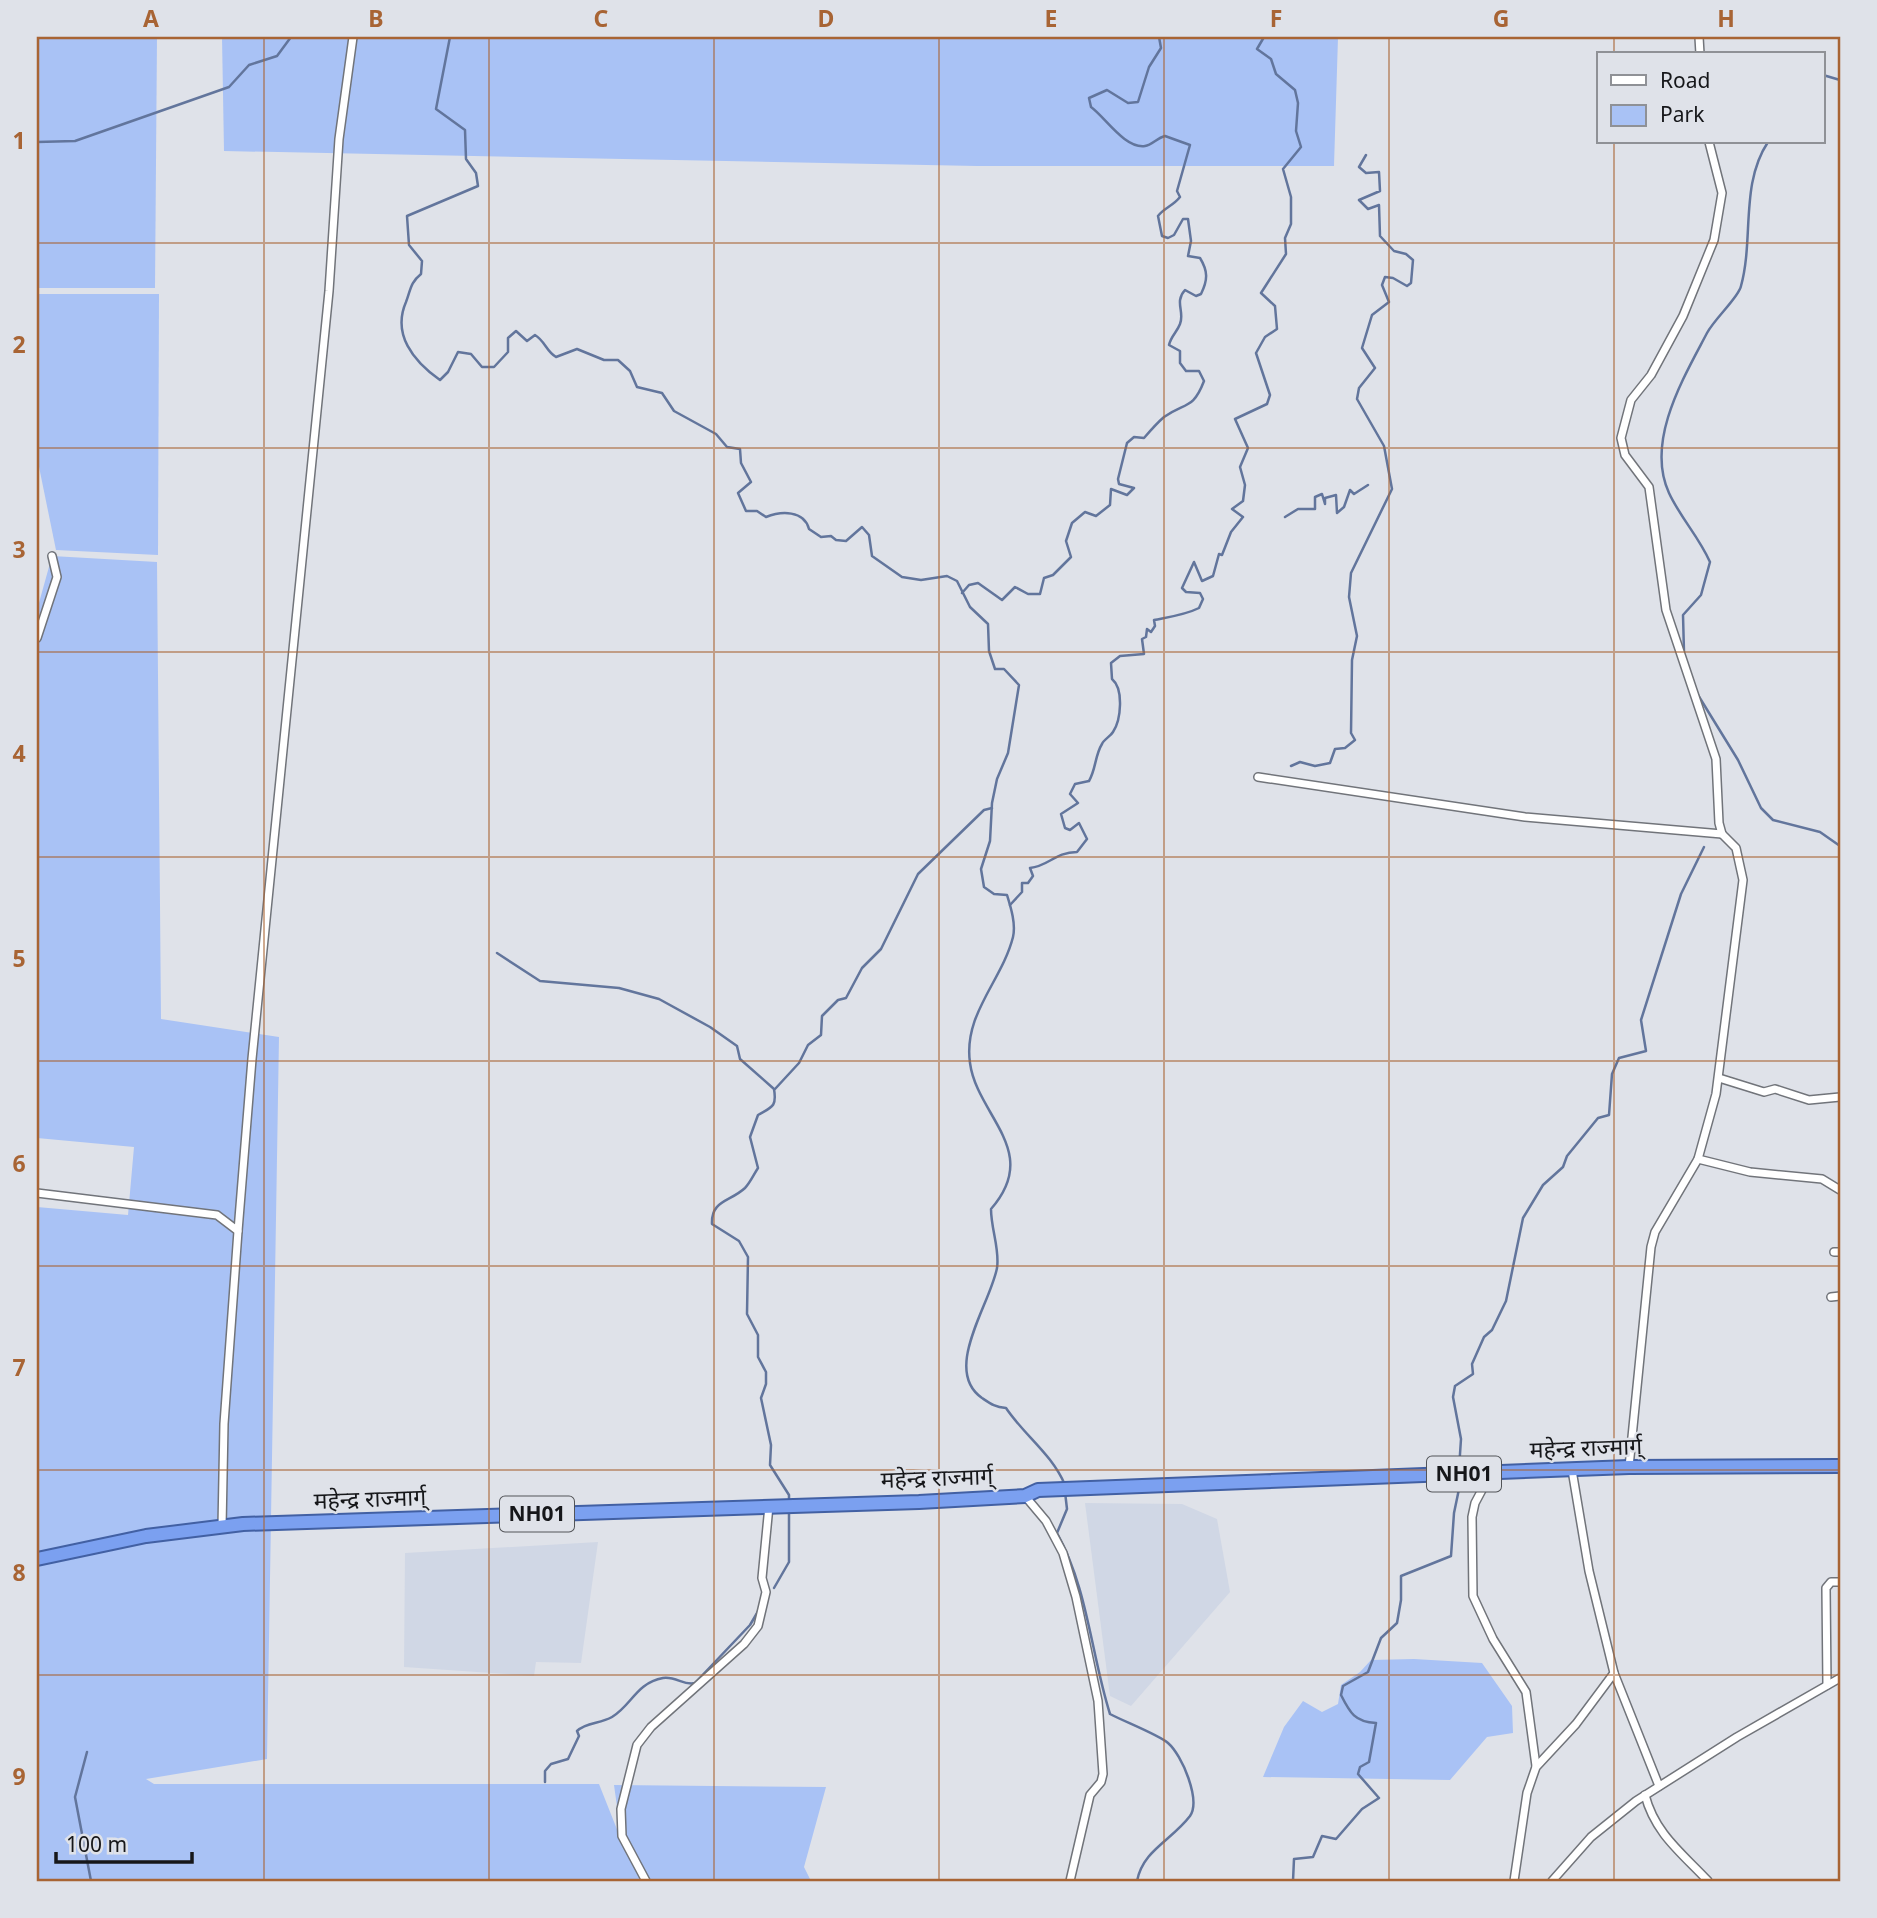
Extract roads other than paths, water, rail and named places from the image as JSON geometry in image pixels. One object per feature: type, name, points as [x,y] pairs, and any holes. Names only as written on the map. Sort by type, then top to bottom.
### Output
[{"type":"highway","name":"महेन्द्र राज्मार्ग्","points":[[37,1559],[146,1536],[222,1527],[1025,1496],[1038,1490],[1629,1467],[1840,1466]]},
{"type":"street","points":[[222,1527],[224,1424],[251,1059],[329,291],[339,139],[353,37]]},
{"type":"street","points":[[1629,1467],[1651,1247],[1656,1232],[1698,1159],[1719,1078],[1742,880],[1736,848],[1722,834],[1719,823],[1716,760],[1666,610],[1649,487],[1625,454],[1621,438],[1631,400],[1651,375],[1683,316],[1714,240],[1722,193],[1710,144]]},
{"type":"street","points":[[37,638],[57,577],[52,556]]},
{"type":"street","points":[[1258,777],[1525,817],[1722,834]]},
{"type":"street","points":[[1719,1078],[1764,1092],[1775,1089],[1809,1100],[1840,1097]]},
{"type":"street","points":[[1698,1159],[1750,1172],[1822,1179],[1840,1190]]},
{"type":"street","points":[[37,1193],[217,1215],[238,1231]]},
{"type":"street","points":[[1830,1297],[1840,1296]]},
{"type":"street","points":[[1572,1470],[1590,1571],[1614,1673],[1659,1786]]},
{"type":"street","points":[[1491,1473],[1475,1503],[1472,1517],[1473,1596],[1493,1639],[1526,1692],[1536,1767]]},
{"type":"street","points":[[1025,1496],[1046,1521],[1063,1553],[1098,1701],[1103,1774],[1101,1782],[1090,1795],[1070,1881]]},
{"type":"street","points":[[646,1881],[622,1836],[621,1809],[637,1745],[651,1727],[744,1644],[758,1626],[766,1592],[762,1578],[769,1505]]},
{"type":"street","points":[[1827,1685],[1826,1588],[1831,1582],[1840,1582]]},
{"type":"street","points":[[1514,1881],[1527,1793],[1536,1767],[1576,1724],[1614,1673]]},
{"type":"street","points":[[1552,1881],[1591,1837],[1659,1786],[1840,1678]]},
{"type":"street","points":[[1645,1796],[1649,1811],[1676,1852],[1706,1880]]},
{"type":"waterway","points":[[37,142],[75,141],[229,87],[249,65],[277,56],[291,37]]},
{"type":"waterway","points":[[450,37],[436,109],[465,130],[466,159],[476,173],[478,186],[407,216],[409,245],[422,261],[421,274],[411,287],[402,314],[403,336],[421,364],[440,380],[448,372],[458,352],[471,354],[482,367],[494,367],[508,352],[508,338],[516,331],[527,341],[535,335],[556,357],[577,349],[604,360],[618,360],[630,371],[637,387],[662,393],[674,411],[716,434],[727,447],[740,449],[741,463],[751,482],[738,493],[746,511],[757,511],[766,517],[785,513],[797,515],[809,529],[821,537],[831,536],[836,540],[846,541],[862,527],[869,535],[872,556],[902,577],[921,580],[947,576],[957,581],[970,607],[988,624],[989,651],[995,669],[1004,669],[1019,685],[1008,753],[997,779],[992,803],[990,841],[981,869],[984,887],[994,894],[1007,895],[1014,932],[1008,953],[978,1013],[969,1045],[975,1082],[1009,1151],[1010,1169],[1005,1188],[991,1209],[997,1268],[972,1336],[966,1371],[971,1386],[988,1402],[1006,1408],[1053,1464],[1065,1485]]},
{"type":"waterway","points":[[962,593],[969,585],[978,583],[1002,600],[1015,587],[1028,594],[1040,594],[1044,578],[1053,575],[1071,557],[1066,541],[1072,523],[1085,512],[1096,516],[1110,505],[1111,489],[1127,495],[1134,488],[1119,484],[1118,479],[1127,443],[1134,437],[1144,438],[1164,417],[1192,401],[1204,381],[1199,371],[1186,371],[1180,363],[1180,351],[1169,345],[1181,320],[1182,294],[1185,290],[1196,296],[1201,294],[1206,280],[1205,267],[1200,258],[1188,256],[1191,241],[1188,219],[1183,219],[1174,235],[1168,238],[1162,236],[1158,216],[1180,197],[1177,191],[1190,145],[1165,136],[1145,146],[1130,143],[1091,107],[1089,98],[1107,90],[1128,103],[1138,102],[1149,67],[1161,48],[1159,37]]},
{"type":"waterway","points":[[1010,905],[1022,892],[1022,883],[1028,883],[1033,876],[1030,868],[1063,854],[1077,852],[1087,839],[1079,823],[1070,830],[1065,828],[1061,814],[1078,803],[1070,794],[1075,784],[1089,781],[1100,748],[1116,727],[1120,697],[1112,679],[1111,663],[1120,656],[1144,654],[1142,639],[1146,637],[1147,629],[1151,632],[1155,626],[1154,620],[1199,608],[1203,599],[1200,593],[1186,592],[1182,588],[1194,562],[1202,581],[1213,576],[1219,554],[1222,555],[1231,532],[1243,517],[1232,509],[1243,501],[1245,485],[1240,467],[1248,448],[1235,419],[1267,404],[1270,395],[1256,353],[1265,337],[1277,329],[1275,306],[1261,293],[1286,254],[1285,238],[1291,224],[1291,197],[1283,169],[1301,147],[1296,131],[1298,103],[1295,90],[1276,74],[1271,59],[1257,49],[1264,37]]},
{"type":"waterway","points":[[1825,76],[1840,80]]},
{"type":"waterway","points":[[1684,652],[1683,615],[1701,595],[1710,562],[1669,493],[1663,473],[1664,431],[1670,410],[1698,350],[1741,286],[1754,176],[1767,144]]},
{"type":"waterway","points":[[1291,766],[1300,762],[1315,766],[1330,763],[1335,749],[1345,748],[1355,740],[1351,733],[1352,660],[1357,636],[1349,597],[1351,573],[1392,489],[1384,446],[1357,399],[1359,388],[1375,368],[1362,348],[1372,315],[1389,302],[1382,285],[1385,277],[1393,278],[1407,286],[1411,283],[1413,260],[1406,254],[1394,251],[1380,236],[1379,205],[1368,209],[1359,200],[1380,191],[1379,172],[1366,173],[1359,167],[1366,155]]},
{"type":"waterway","points":[[1285,517],[1298,509],[1315,509],[1315,497],[1322,494],[1325,504],[1325,498],[1336,495],[1337,513],[1344,507],[1350,490],[1354,494],[1368,485]]},
{"type":"waterway","points":[[1698,695],[1738,760],[1761,808],[1773,820],[1820,832],[1840,846]]},
{"type":"waterway","points":[[775,1089],[799,1063],[808,1045],[821,1035],[822,1016],[838,1000],[846,998],[862,968],[881,949],[918,874],[984,810],[992,808]]},
{"type":"waterway","points":[[1459,1469],[1461,1439],[1453,1397],[1455,1386],[1473,1374],[1472,1364],[1484,1337],[1492,1330],[1506,1301],[1523,1218],[1543,1185],[1563,1167],[1567,1156],[1598,1118],[1609,1115],[1612,1074],[1619,1058],[1646,1051],[1641,1020],[1681,894],[1704,847]]},
{"type":"waterway","points":[[497,953],[540,981],[619,988],[659,999],[710,1027],[737,1046],[740,1059],[774,1089],[774,1103],[758,1115],[750,1137],[758,1168],[745,1188],[718,1206],[712,1224],[739,1241],[748,1257],[747,1314],[758,1335],[758,1357],[766,1372],[766,1384],[761,1398],[771,1445],[770,1465],[789,1495],[789,1501]]},
{"type":"waterway","points":[[1293,1881],[1294,1859],[1313,1857],[1322,1836],[1336,1839],[1362,1809],[1379,1798],[1358,1774],[1360,1767],[1369,1762],[1376,1723],[1363,1721],[1350,1712],[1341,1695],[1343,1686],[1368,1672],[1381,1638],[1397,1623],[1401,1576],[1451,1556],[1454,1513],[1459,1489]]},
{"type":"waterway","points":[[1065,1492],[1067,1509],[1057,1533],[1076,1576],[1110,1714],[1168,1743],[1179,1757],[1192,1789],[1193,1809],[1190,1816],[1151,1853],[1140,1870],[1137,1881]]},
{"type":"waterway","points":[[774,1588],[789,1562],[789,1511]]},
{"type":"waterway","points":[[545,1782],[545,1771],[551,1764],[568,1759],[579,1736],[577,1731],[612,1717],[625,1707],[640,1689],[654,1681],[672,1678],[695,1683],[750,1625],[760,1608]]},
{"type":"waterway","points":[[87,1752],[75,1797],[91,1881]]}]
